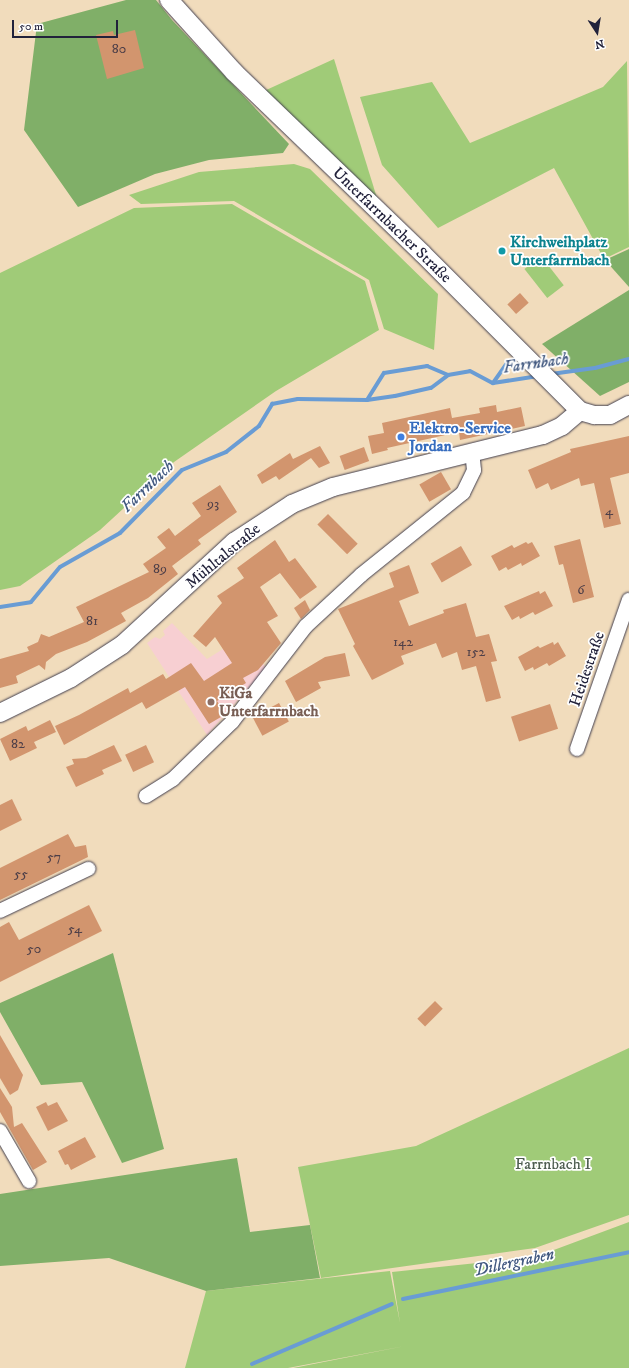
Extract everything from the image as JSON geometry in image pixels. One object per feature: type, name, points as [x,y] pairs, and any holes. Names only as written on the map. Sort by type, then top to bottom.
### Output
[{"type":"street","name":"Unterfarrnbacher Straße","points":[[169,0],[234,72],[422,253],[504,337],[580,411]]},
{"type":"street","points":[[580,411],[594,415],[610,415],[629,405]]},
{"type":"street","name":"Mühltalstraße","points":[[0,712],[65,681],[122,644],[234,542],[292,504],[333,487],[543,435],[562,426],[580,411]]},
{"type":"street","points":[[146,796],[173,779],[232,722],[306,626],[361,575],[463,493],[474,470],[472,452]]},
{"type":"street","name":"Heidestraße","points":[[577,749],[629,600]]},
{"type":"street","points":[[0,911],[88,869]]},
{"type":"street","points":[[0,1132],[29,1181]]},
{"type":"shaded area","name":"KiGa Unterfarrnbach","points":[[172,623],[207,659],[244,636],[266,668],[207,735],[147,643],[155,637],[160,639],[165,635],[163,631]]},
{"type":"green space","points":[[126,0],[156,0],[172,20],[289,144],[283,153],[209,160],[155,174],[78,207],[24,130],[37,24]]},
{"type":"green space","points":[[334,59],[377,198],[264,91]]},
{"type":"green space","points":[[627,61],[629,247],[604,259],[554,168],[438,228],[382,165],[360,97],[432,82],[470,143],[603,87]]},
{"type":"green space","points":[[294,164],[310,169],[438,294],[434,350],[384,329],[369,280],[234,201],[141,204],[129,195],[199,172]]},
{"type":"green space","points":[[232,204],[365,281],[379,330],[276,391],[174,462],[100,530],[20,586],[0,590],[0,273],[134,208]]},
{"type":"green space","points":[[629,249],[629,287],[605,260]]},
{"type":"green space","points":[[541,256],[564,285],[547,298],[524,269]]},
{"type":"green space","points":[[629,290],[629,382],[600,396],[542,344]]},
{"type":"green space","points":[[113,953],[164,1149],[122,1163],[82,1082],[41,1085],[0,1012],[0,1003]]},
{"type":"green space","name":"Farrnbach I","points":[[629,1048],[629,1215],[535,1248],[321,1278],[298,1167],[416,1146]]},
{"type":"green space","points":[[237,1158],[250,1232],[310,1225],[320,1278],[206,1291],[109,1258],[0,1266],[0,1194]]},
{"type":"green space","points":[[629,1222],[629,1368],[293,1368],[405,1346],[288,1368],[185,1368],[206,1291],[390,1271],[400,1323],[392,1272],[535,1257]]},
{"type":"building","points":[[135,30],[144,68],[107,79],[96,35],[113,31],[114,35]]},
{"type":"building","points":[[520,293],[529,303],[516,314],[507,304]]},
{"type":"building","points":[[496,405],[497,412],[521,407],[525,426],[460,440],[459,432],[387,448],[388,450],[372,454],[368,436],[384,433],[382,423],[450,408],[452,418],[480,413],[479,408]]},
{"type":"building","points":[[629,436],[629,473],[610,478],[621,524],[604,528],[594,483],[581,486],[579,478],[551,490],[548,483],[536,489],[528,470],[571,452],[570,449]]},
{"type":"building","points":[[320,446],[330,463],[319,468],[311,458],[279,480],[276,476],[262,484],[257,475],[290,453],[293,459]]},
{"type":"building","points":[[364,447],[369,461],[345,470],[340,456]]},
{"type":"building","points":[[441,472],[451,489],[429,502],[419,484]]},
{"type":"building","points":[[220,485],[237,512],[198,540],[201,544],[172,566],[178,574],[148,598],[121,613],[126,621],[87,642],[56,654],[46,662],[45,670],[39,665],[16,676],[18,683],[0,688],[0,659],[29,651],[27,647],[38,642],[41,634],[49,637],[84,622],[76,607],[149,572],[143,564],[166,548],[157,537],[169,528],[175,536],[201,516],[192,503]]},
{"type":"building","points":[[328,514],[358,544],[347,554],[317,525]]},
{"type":"building","points":[[580,539],[594,597],[573,603],[563,564],[559,565],[554,546]]},
{"type":"building","points":[[275,540],[289,562],[295,558],[317,587],[300,599],[280,573],[260,587],[278,616],[267,622],[281,643],[258,670],[243,678],[246,683],[217,701],[226,714],[209,724],[185,687],[146,709],[142,702],[64,745],[55,726],[79,715],[128,688],[130,693],[163,674],[166,679],[191,663],[204,681],[232,663],[215,637],[206,647],[193,636],[222,603],[217,596],[244,578],[237,568]]},
{"type":"building","points":[[526,542],[528,544],[532,542],[540,556],[522,566],[521,563],[508,570],[506,567],[499,571],[491,556],[512,545],[514,548]]},
{"type":"building","points":[[461,546],[472,565],[442,583],[431,564]]},
{"type":"building","points":[[409,565],[419,593],[399,601],[409,626],[444,613],[443,610],[466,603],[476,637],[489,634],[497,661],[491,662],[501,698],[486,702],[476,666],[462,670],[457,652],[442,658],[436,643],[401,656],[404,664],[372,680],[353,646],[355,644],[338,609],[394,587],[389,573]]},
{"type":"building","points":[[539,591],[540,594],[545,591],[553,606],[535,615],[533,612],[520,619],[519,616],[512,620],[504,606]]},
{"type":"building","points":[[305,600],[310,610],[301,619],[294,608]]},
{"type":"building","points":[[553,642],[554,645],[558,642],[566,656],[549,666],[547,663],[534,670],[533,667],[525,671],[518,657],[538,646],[540,648]]},
{"type":"building","points":[[345,653],[350,676],[318,682],[321,688],[296,702],[285,681],[325,657]]},
{"type":"building","points":[[279,703],[289,722],[262,736],[253,717]]},
{"type":"building","points":[[550,704],[558,729],[519,741],[511,717]]},
{"type":"building","points":[[50,720],[56,732],[34,742],[37,748],[10,761],[0,739],[26,726],[28,731]]},
{"type":"building","points":[[114,745],[122,761],[102,770],[104,774],[76,787],[66,767],[74,764],[72,759],[86,758]]},
{"type":"building","points":[[146,745],[154,762],[133,772],[125,755]]},
{"type":"building","points":[[12,799],[22,820],[0,831],[0,805]]},
{"type":"building","points":[[68,834],[75,847],[86,845],[88,857],[0,900],[0,868]]},
{"type":"building","points":[[89,905],[102,931],[0,982],[0,927],[9,922],[19,940]]},
{"type":"building","points":[[435,1001],[443,1009],[425,1026],[417,1019]]},
{"type":"building","points":[[0,1035],[23,1075],[18,1090],[10,1095],[0,1078]]},
{"type":"building","points":[[0,1088],[12,1107],[14,1127],[22,1123],[47,1162],[33,1170],[0,1112]]},
{"type":"building","points":[[46,1102],[48,1106],[57,1102],[68,1121],[48,1131],[36,1107]]},
{"type":"building","points":[[85,1137],[96,1157],[71,1170],[68,1164],[65,1165],[58,1151]]},
{"type":"waterway","name":"Farrnbach","points":[[551,374],[595,368],[629,359]]},
{"type":"waterway","points":[[493,383],[507,363]]},
{"type":"waterway","name":"Farrnbach","points":[[367,400],[384,373],[427,366],[448,375]]},
{"type":"waterway","name":"Farrnbach","points":[[0,607],[31,602],[60,567],[120,533],[182,470],[226,452],[259,426],[272,404],[298,399],[367,400],[395,396],[431,388],[448,375],[470,371],[493,383],[538,376]]},
{"type":"waterway","name":"Dillergraben","points":[[403,1299],[629,1252]]},
{"type":"waterway","name":"Dillergraben","points":[[252,1364],[392,1304]]},
{"type":"place","name":"Kirchweihplatz Unterfarrnbach","points":[[502,251]]},
{"type":"place","name":"Elektro-Service Jordan","points":[[401,437]]},
{"type":"place","name":"KiGa Unterfarrnbach","points":[[211,702]]}]
